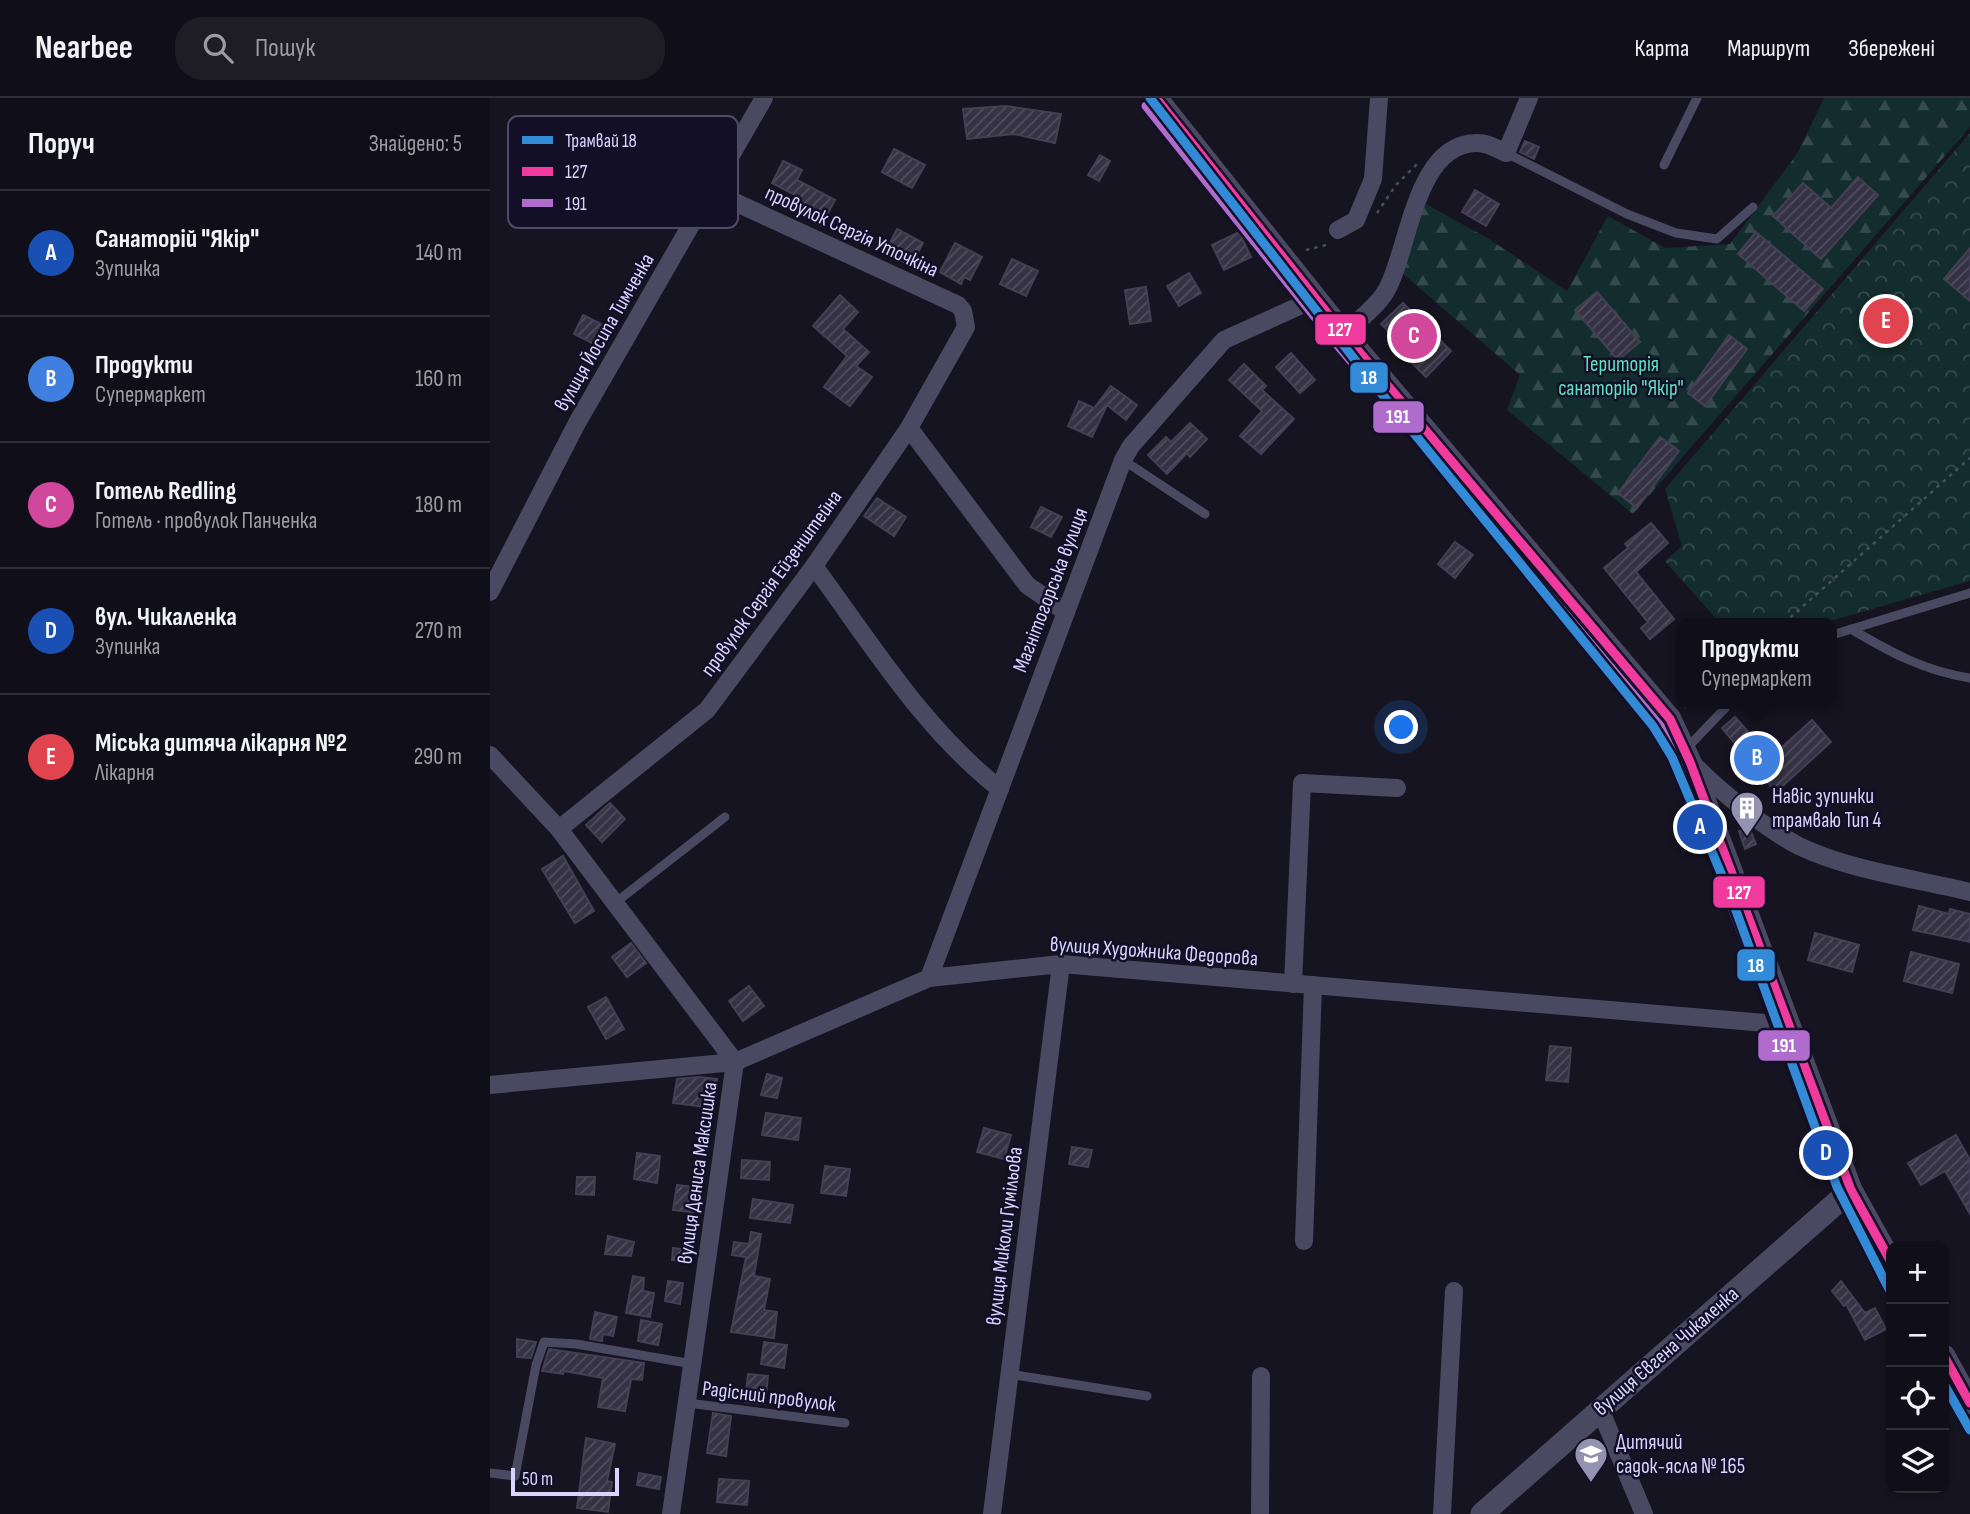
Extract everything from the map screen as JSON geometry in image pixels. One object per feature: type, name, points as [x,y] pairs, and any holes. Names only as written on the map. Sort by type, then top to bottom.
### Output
[{"type":"street","name":"вулиця Йосипа Тимченка","points":[[738,146],[764,98]]},
{"type":"street","points":[[1156,98],[1344,334],[1670,719],[1687,756],[1851,1189],[1886,1253]]},
{"type":"street","points":[[1339,236],[1356,220],[1373,179],[1379,98]]},
{"type":"street","points":[[1344,334],[1386,292],[1420,195],[1441,158],[1475,142],[1506,153],[1529,98]]},
{"type":"street","name":"провулок Сергія Уточкіна","points":[[738,204],[958,305],[966,319]]},
{"type":"street","name":"вулиця Йосипа Тимченка","points":[[490,592],[577,423],[692,228]]},
{"type":"street","name":"Магнітогорська вулиця","points":[[929,978],[1123,460],[1131,446],[1224,340],[1317,298]]},
{"type":"street","name":"провулок Сергія Ейзенштейна","points":[[559,829],[707,710],[814,566],[909,428],[966,327],[966,319]]},
{"type":"street","points":[[909,428],[1027,585],[1066,612]]},
{"type":"street","points":[[814,566],[916,703],[967,763],[1000,789]]},
{"type":"street","name":"вулиця Дениса Максишка","points":[[490,755],[559,829],[736,1062],[671,1514]]},
{"type":"street","points":[[1687,756],[1719,790],[1799,846],[1847,862],[1970,892]]},
{"type":"street","points":[[1293,984],[1302,783],[1397,788]]},
{"type":"street","name":"вулиця Художника Федорова","points":[[490,1085],[736,1062],[929,978],[1061,964],[1790,1025]]},
{"type":"street","name":"вулиця Миколи Гумільова","points":[[992,1514],[1061,964]]},
{"type":"street","points":[[1304,1241],[1314,985]]},
{"type":"street","name":"вулиця Євгена Чикаленка","points":[[1482,1514],[1851,1189]]},
{"type":"street","points":[[1442,1514],[1454,1291]]},
{"type":"street","points":[[1949,1365],[1970,1403]]},
{"type":"street","points":[[1260,1514],[1261,1376]]},
{"type":"street","points":[[1600,1409],[1644,1514]]},
{"type":"lane","points":[[1664,165],[1696,98]]},
{"type":"lane","points":[[1506,153],[1627,214],[1676,233],[1717,239],[1753,207]]},
{"type":"lane","points":[[1123,460],[1205,514]]},
{"type":"lane","points":[[1837,633],[1970,593]]},
{"type":"lane","points":[[1851,629],[1904,660],[1942,674],[1970,678]]},
{"type":"lane","points":[[1687,756],[1725,709]]},
{"type":"lane","points":[[615,903],[725,817]]},
{"type":"lane","points":[[490,1473],[515,1476],[536,1365],[544,1342],[576,1344],[693,1364]]},
{"type":"lane","points":[[1009,1374],[1147,1396]]},
{"type":"lane","name":"Радісний провулок","points":[[688,1403],[845,1423]]},
{"type":"path","points":[[1373,219],[1396,185],[1422,158]]},
{"type":"path","points":[[1306,250],[1339,236]]},
{"type":"path","points":[[1790,618],[1970,458]]},
{"type":"green space","name":"Територія санаторію \"Якір\"","points":[[1824,98],[1970,98],[1970,127],[1633,514],[1507,410],[1520,375],[1394,266],[1426,204],[1489,239],[1567,291],[1608,216],[1665,248],[1730,244],[1797,154]]},
{"type":"green space","points":[[1970,133],[1970,581],[1837,619],[1716,618],[1665,561],[1682,546],[1665,489]]},
{"type":"building","points":[[1006,106],[1061,114],[1055,143],[1014,134],[967,139],[963,109]]},
{"type":"building","points":[[1525,141],[1539,147],[1534,159],[1520,152]]},
{"type":"building","points":[[894,149],[925,165],[912,188],[882,172]]},
{"type":"building","points":[[1100,155],[1110,161],[1099,181],[1088,175]]},
{"type":"building","points":[[783,161],[802,170],[797,180],[835,200],[821,226],[794,211],[801,198],[772,183]]},
{"type":"building","points":[[1858,177],[1878,195],[1821,259],[1773,216],[1803,183],[1831,208]]},
{"type":"building","points":[[1475,190],[1499,204],[1486,226],[1462,212]]},
{"type":"building","points":[[897,229],[923,243],[911,266],[885,252]]},
{"type":"building","points":[[1239,232],[1251,257],[1224,270],[1212,245]]},
{"type":"building","points":[[1756,232],[1823,289],[1804,311],[1738,254]]},
{"type":"building","points":[[955,243],[982,257],[970,280],[964,277],[961,284],[940,272]]},
{"type":"building","points":[[1970,248],[1970,301],[1944,279]]},
{"type":"building","points":[[1012,259],[1038,271],[1026,296],[1000,284]]},
{"type":"building","points":[[1189,273],[1201,293],[1179,306],[1167,286]]},
{"type":"building","points":[[1146,287],[1151,321],[1130,324],[1125,290]]},
{"type":"building","points":[[1597,292],[1640,342],[1618,360],[1575,310]]},
{"type":"building","points":[[840,295],[858,312],[843,329],[869,352],[856,366],[872,377],[850,406],[824,387],[847,356],[813,326]]},
{"type":"building","points":[[1403,303],[1451,351],[1426,377],[1401,352],[1404,347],[1381,324]]},
{"type":"building","points":[[583,315],[603,325],[594,344],[574,334]]},
{"type":"building","points":[[1729,335],[1747,349],[1705,406],[1688,393]]},
{"type":"building","points":[[1291,353],[1315,380],[1300,393],[1276,367]]},
{"type":"building","points":[[1244,364],[1266,386],[1262,390],[1294,419],[1261,454],[1240,436],[1262,411],[1229,380]]},
{"type":"building","points":[[1111,386],[1137,405],[1126,420],[1107,405],[1092,437],[1068,426],[1079,401],[1094,408]]},
{"type":"building","points":[[1190,423],[1207,439],[1190,457],[1187,453],[1167,474],[1148,455],[1166,437],[1171,442]]},
{"type":"building","points":[[1660,437],[1679,451],[1637,508],[1618,493]]},
{"type":"building","points":[[877,498],[906,517],[894,536],[864,516]]},
{"type":"building","points":[[1041,507],[1062,517],[1051,537],[1031,527]]},
{"type":"building","points":[[1651,523],[1668,543],[1636,572],[1674,619],[1650,639],[1641,628],[1648,622],[1604,568],[1628,548],[1625,544]]},
{"type":"building","points":[[1455,542],[1473,555],[1455,578],[1438,564]]},
{"type":"building","points":[[1735,717],[1771,757],[1812,720],[1831,742],[1776,792],[1722,728]]},
{"type":"building","points":[[610,803],[625,819],[602,842],[586,825]]},
{"type":"building","name":"Навіс зупинки трамваю Тип 4","points":[[1749,827],[1756,844],[1745,849],[1739,831]]},
{"type":"building","points":[[563,856],[594,911],[575,923],[542,869]]},
{"type":"building","points":[[1919,906],[1949,914],[1950,909],[1970,914],[1970,942],[1913,930]]},
{"type":"building","points":[[1815,933],[1859,945],[1852,972],[1808,960]]},
{"type":"building","points":[[631,943],[646,963],[627,977],[612,957]]},
{"type":"building","points":[[1911,952],[1959,964],[1952,993],[1904,981]]},
{"type":"building","points":[[749,986],[764,1006],[743,1021],[729,1001]]},
{"type":"building","points":[[606,997],[624,1029],[606,1039],[588,1007]]},
{"type":"building","points":[[1550,1046],[1571,1048],[1568,1082],[1546,1080]]},
{"type":"building","points":[[767,1074],[782,1078],[777,1098],[761,1095]]},
{"type":"building","points":[[677,1079],[717,1079],[713,1108],[673,1103]]},
{"type":"building","points":[[766,1113],[801,1118],[798,1140],[762,1135]]},
{"type":"building","points":[[984,1128],[1011,1135],[1004,1159],[977,1152]]},
{"type":"building","points":[[1956,1135],[1970,1160],[1970,1214],[1945,1171],[1921,1185],[1908,1163]]},
{"type":"building","points":[[1072,1147],[1092,1150],[1088,1167],[1069,1164]]},
{"type":"building","points":[[637,1153],[660,1156],[657,1183],[634,1179]]},
{"type":"building","points":[[742,1160],[770,1162],[769,1180],[741,1178]]},
{"type":"building","points":[[825,1166],[850,1169],[846,1196],[821,1193]]},
{"type":"building","points":[[577,1177],[595,1177],[594,1195],[576,1194]]},
{"type":"building","points":[[677,1185],[695,1187],[694,1191],[699,1192],[696,1213],[673,1210]]},
{"type":"building","points":[[753,1199],[793,1205],[790,1223],[750,1218]]},
{"type":"building","points":[[751,1232],[761,1234],[754,1276],[770,1279],[764,1310],[777,1312],[774,1338],[731,1332],[746,1257],[732,1255],[734,1242],[749,1244]]},
{"type":"building","points":[[608,1236],[634,1242],[631,1256],[605,1254]]},
{"type":"building","points":[[673,1248],[689,1250],[688,1261],[672,1260]]},
{"type":"building","points":[[633,1276],[644,1278],[643,1291],[654,1293],[650,1317],[626,1313]]},
{"type":"building","points":[[668,1281],[683,1283],[680,1304],[665,1301]]},
{"type":"building","points":[[1841,1281],[1865,1313],[1875,1308],[1886,1329],[1865,1340],[1846,1304],[1844,1306],[1832,1291]]},
{"type":"building","points":[[595,1312],[617,1317],[613,1336],[603,1334],[602,1341],[590,1339]]},
{"type":"building","points":[[641,1320],[662,1324],[658,1345],[638,1341]]},
{"type":"building","points":[[517,1339],[536,1342],[531,1358],[517,1357]]},
{"type":"building","points":[[764,1342],[787,1345],[784,1368],[761,1364]]},
{"type":"building","points":[[549,1349],[644,1363],[642,1380],[631,1379],[625,1411],[598,1407],[603,1378],[564,1371],[563,1374],[542,1371]]},
{"type":"building","points":[[748,1374],[768,1376],[765,1404],[745,1402]]},
{"type":"building","points":[[713,1413],[731,1416],[726,1456],[707,1453]]},
{"type":"building","points":[[586,1438],[615,1444],[607,1481],[612,1482],[608,1512],[577,1508]]},
{"type":"building","points":[[639,1473],[661,1477],[659,1489],[637,1485]]},
{"type":"building","points":[[719,1479],[749,1481],[747,1505],[717,1502]]},
{"type":"tram line","name":"18","points":[[1150,98],[1377,388],[1653,726],[1672,757],[1731,897],[1837,1187],[1886,1283]]},
{"type":"tram line","points":[[1731,897],[1740,947],[1759,993],[1776,1022]]},
{"type":"tram line","name":"18","points":[[1949,1393],[1970,1430]]},
{"type":"transit line","name":"127","points":[[1156,98],[1344,334],[1670,719],[1690,762],[1851,1190],[1886,1253]]},
{"type":"transit line","name":"191","points":[[1146,106],[1335,342],[1660,726],[1679,767],[1840,1194],[1880,1268]]},
{"type":"transit line","name":"127","points":[[1949,1365],[1970,1403]]},
{"type":"place","name":"Міська дитяча лікарня №2","points":[[1886,321]]},
{"type":"place","name":"Готель Redling","points":[[1414,336]]},
{"type":"place","name":"Продукти","points":[[1757,758]]},
{"type":"place","name":"Санаторій \"Якір\"","points":[[1700,827]]},
{"type":"place","name":"Навіс зупинки трамваю Тип 4","points":[[1747,838]]},
{"type":"place","name":"вул. Чикаленка","points":[[1826,1153]]},
{"type":"place","name":"Дитячий садок-ясла № 165","points":[[1591,1484]]}]
